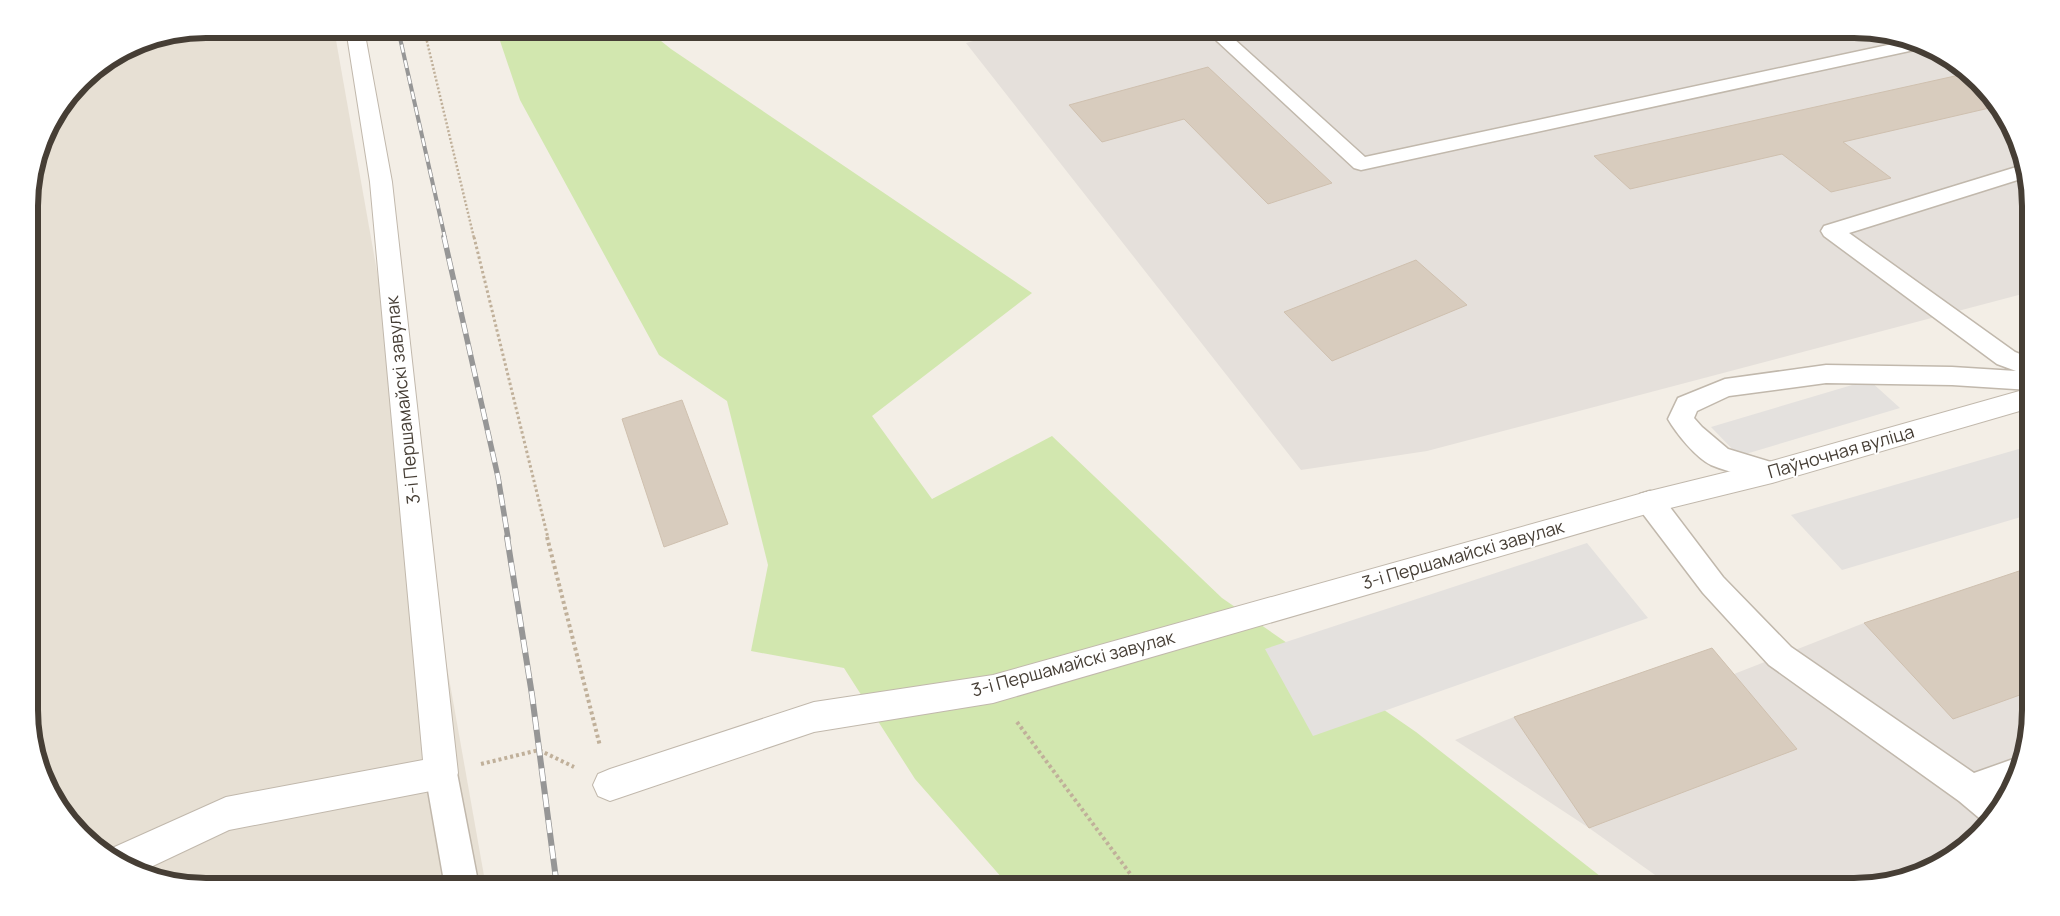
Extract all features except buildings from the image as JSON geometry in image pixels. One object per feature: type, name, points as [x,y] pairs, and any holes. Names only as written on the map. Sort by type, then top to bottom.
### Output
[{"type":"street","name":"3-і Першамайскі завулак","points":[[357,38],[381,182],[441,773]]},
{"type":"street","name":"Паўночная вуліца","points":[[1650,502],[1772,472],[2022,400]]},
{"type":"street","name":"3-і Першамайскі завулак","points":[[610,786],[814,717],[993,689],[1650,502]]},
{"type":"street","points":[[129,859],[226,814],[441,773]]},
{"type":"lane","points":[[1223,38],[1361,164],[1907,46]]},
{"type":"lane","points":[[2019,173],[1832,231],[2006,358],[2022,363]]},
{"type":"lane","points":[[1772,472],[1719,457],[1693,434],[1681,419],[1687,405],[1725,388],[1826,374],[1952,376],[2022,380]]},
{"type":"lane","points":[[1650,502],[1713,585],[1780,656],[1982,800],[2007,781]]},
{"type":"lane","points":[[441,773],[460,878]]},
{"type":"path","points":[[426,38],[506,373],[610,786]]},
{"type":"path","points":[[993,689],[1133,878]]},
{"type":"path","points":[[441,773],[539,750],[610,786]]},
{"type":"shaded area","points":[[336,38],[484,878],[195,878],[162,873],[141,866],[103,844],[72,813],[50,775],[43,754],[39,732],[38,195],[43,162],[50,141],[66,112],[87,87],[103,72],[141,50],[162,43],[184,39]]},
{"type":"shaded area","points":[[984,38],[1854,38],[1898,43],[1919,50],[1957,72],[1988,103],[2010,141],[2017,162],[2021,184],[2022,294],[1427,451],[1301,470],[966,43]]},
{"type":"shaded area","points":[[1869,380],[1900,408],[1739,456],[1711,427]]},
{"type":"shaded area","points":[[2022,448],[2022,517],[1842,570],[1791,515]]},
{"type":"shaded area","points":[[1587,543],[1648,618],[1313,736],[1265,649]]},
{"type":"shaded area","points":[[2022,570],[2022,721],[2019,743],[2010,775],[1988,813],[1957,844],[1929,861],[1908,870],[1865,878],[1659,878],[1589,828],[1455,740],[1514,717],[1712,648],[1734,674],[1864,623]]},
{"type":"green space","points":[[499,38],[657,38],[1032,293],[872,416],[932,499],[1052,436],[1222,598],[1416,732],[1603,878],[1002,878],[915,779],[844,668],[751,651],[768,565],[727,401],[659,355],[520,100]]},
{"type":"railway","points":[[400,38],[445,238]]},
{"type":"railway","points":[[444,237],[498,477],[508,538]]},
{"type":"railway","points":[[507,537],[532,695],[556,878]]}]
